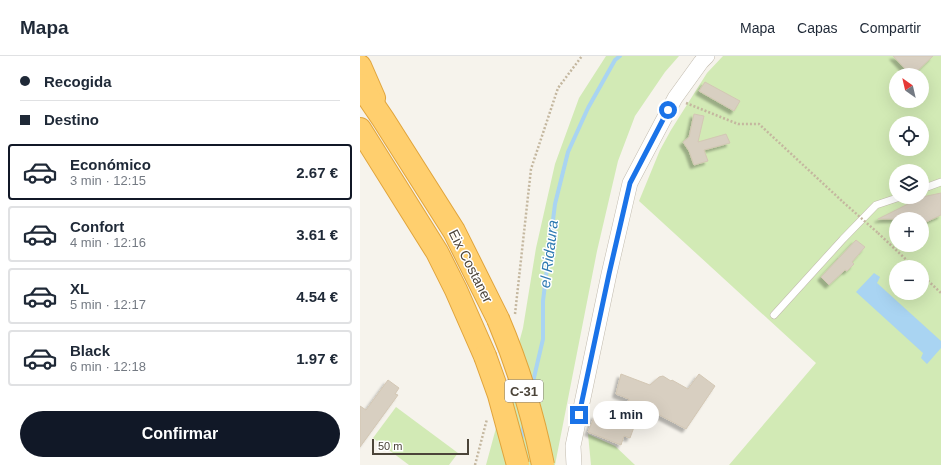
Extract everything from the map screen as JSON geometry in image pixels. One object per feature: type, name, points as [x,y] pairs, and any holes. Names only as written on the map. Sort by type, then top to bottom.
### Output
[{"type":"highway","points":[[360,66],[383,119]]},
{"type":"highway","name":"Eix Costaner","points":[[360,85],[454,231],[506,320],[510,348],[535,425],[543,465]]},
{"type":"highway","name":"Eix Costaner","points":[[360,129],[437,252],[456,290],[485,356],[499,395],[518,465]]},
{"type":"street","points":[[574,465],[573,446],[607,282],[630,183],[675,98],[707,56]]},
{"type":"lane","points":[[929,186],[941,182]]},
{"type":"lane","points":[[774,315],[876,205],[889,201]]},
{"type":"path","points":[[506,320],[531,169],[558,88],[582,56]]},
{"type":"path","points":[[675,98],[705,112],[738,124],[759,124],[907,260]]},
{"type":"path","points":[[929,282],[941,293]]},
{"type":"path","points":[[475,465],[490,412]]},
{"type":"green space","points":[[606,56],[679,56],[665,72],[635,116],[618,161],[597,251],[555,465],[486,465],[523,328],[536,248],[555,164],[579,98]]},
{"type":"green space","points":[[723,56],[941,56],[941,465],[729,465],[816,363],[639,201],[660,150],[707,73]]},
{"type":"green space","points":[[396,407],[458,453],[449,465],[409,465],[373,438]]},
{"type":"green space","points":[[588,434],[615,446],[635,465],[591,465]]},
{"type":"water","points":[[874,273],[880,277],[877,283],[889,294],[889,300],[896,300],[941,341],[941,348],[927,364],[921,358],[923,353],[856,292]]},
{"type":"building","points":[[893,56],[933,56],[920,68],[904,68]]},
{"type":"building","points":[[705,82],[740,101],[734,111],[699,91]]},
{"type":"building","points":[[694,114],[704,116],[698,142],[726,134],[730,143],[704,150],[708,161],[694,165],[689,151],[683,142],[689,137]]},
{"type":"building","points":[[941,193],[941,215],[929,221],[929,212],[892,212],[908,204],[929,204],[929,196]]},
{"type":"building","points":[[889,214],[889,219],[878,219]]},
{"type":"building","points":[[856,240],[865,247],[852,262],[854,264],[829,285],[821,277]]},
{"type":"building","points":[[621,374],[650,385],[659,377],[663,376],[688,389],[699,374],[715,386],[686,429],[646,408],[629,425],[634,427],[630,438],[624,436],[621,445],[588,432],[595,415],[619,425],[629,399],[616,394]]},
{"type":"building","points":[[388,380],[399,388],[395,394],[398,395],[360,447],[360,406],[366,410]]},
{"type":"waterway","name":"el Ridaura","points":[[532,386],[543,339],[543,301],[555,204],[568,152],[588,108],[615,60],[620,56]]},
{"type":"waterway","name":"el Ridaura","points":[[521,441],[524,424]]},
{"type":"route","points":[[579,415],[630,183],[668,110]]}]
